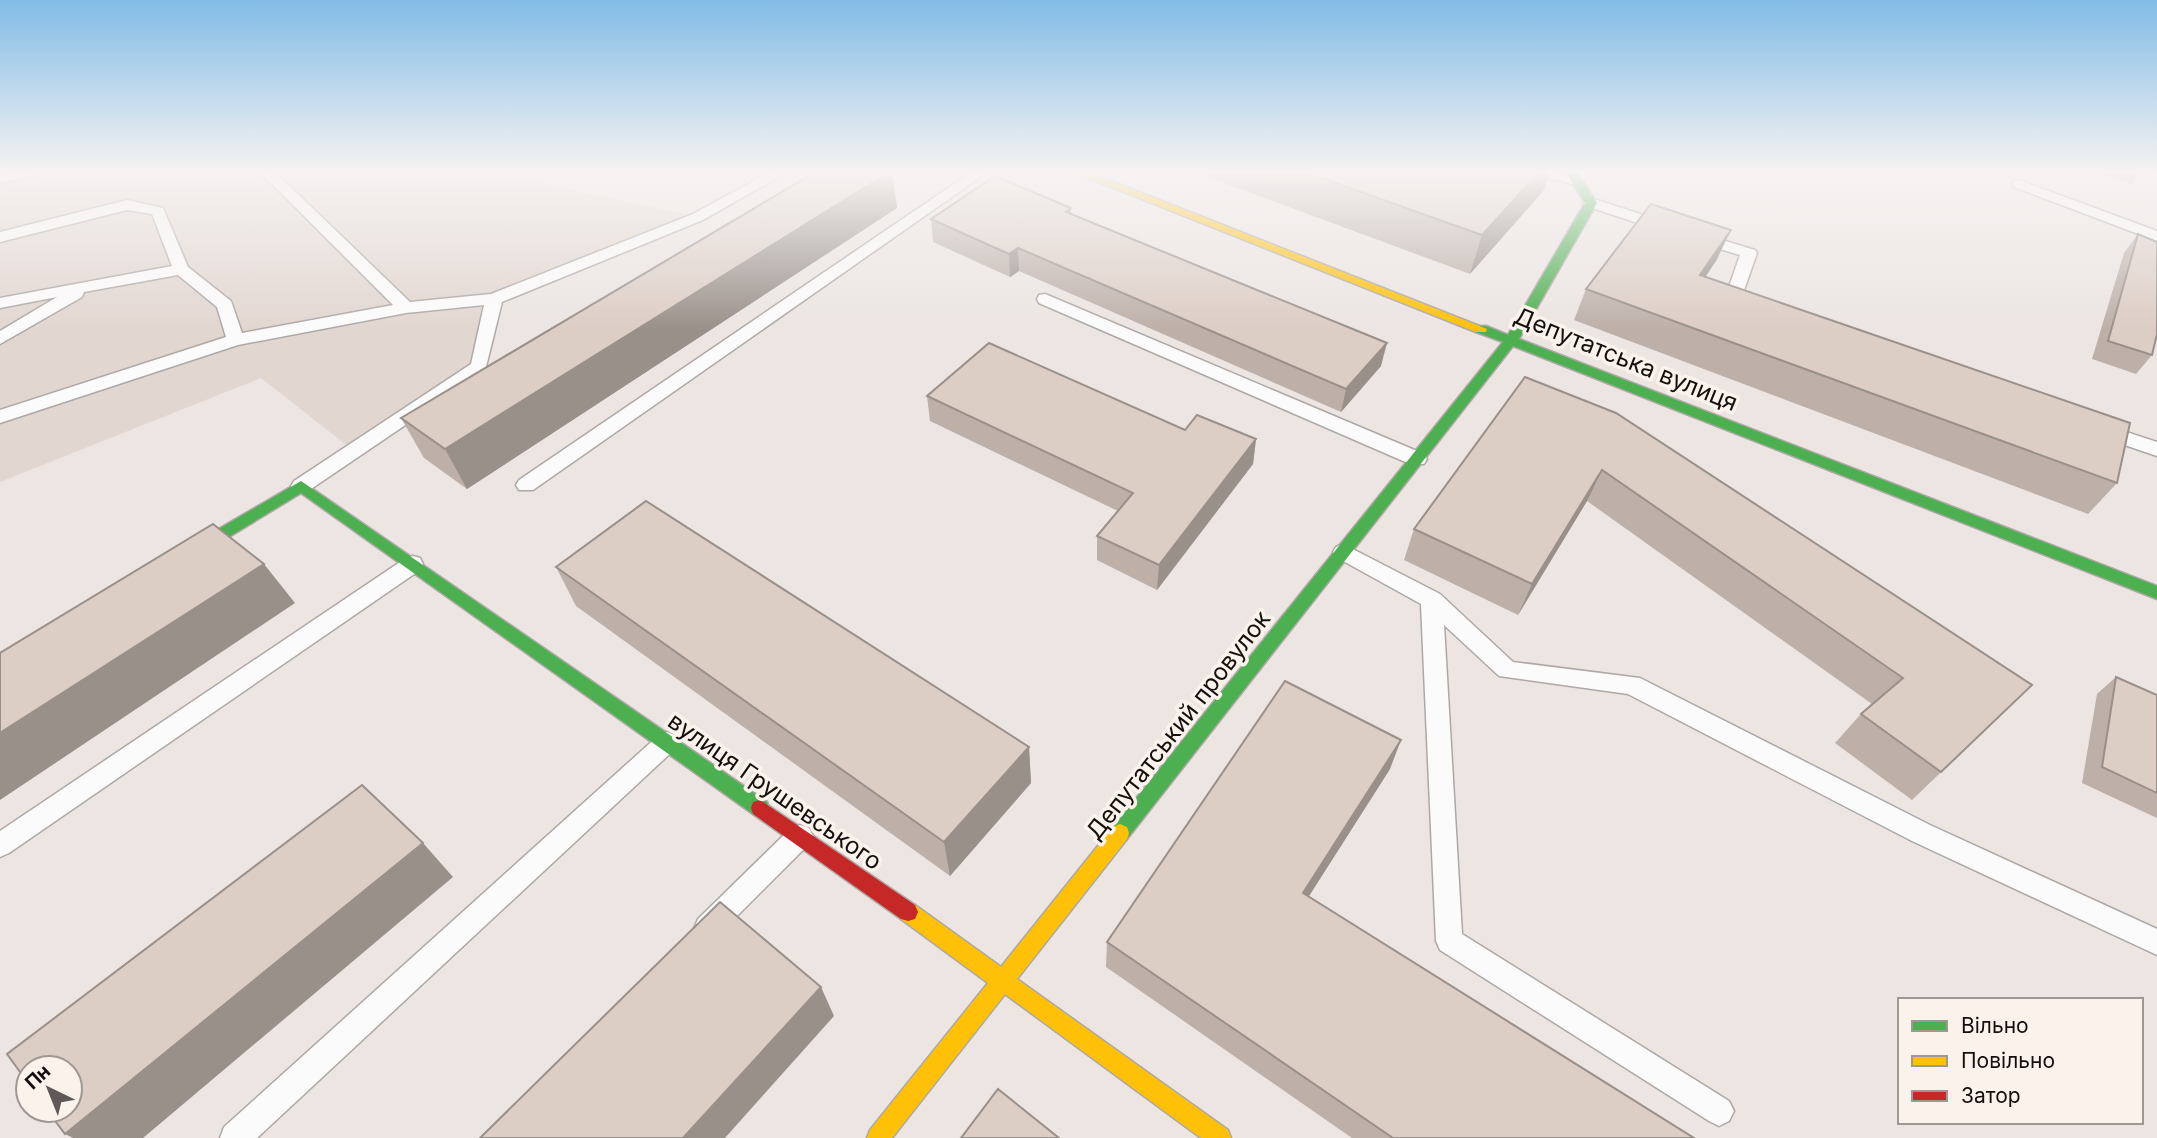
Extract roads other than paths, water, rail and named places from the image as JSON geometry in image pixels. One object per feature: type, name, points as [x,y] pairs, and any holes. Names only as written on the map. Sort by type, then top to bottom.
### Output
[{"type":"street","name":"Депутатська вулиця","points":[[1219,224],[2157,593]]},
{"type":"street","name":"Депутатський провулок","points":[[878,1138],[1512,339],[1579,224]]},
{"type":"street","name":"вулиця Грушевського","points":[[301,486],[1005,980],[1220,1138]]},
{"type":"street","points":[[162,570],[301,486]]},
{"type":"lane","points":[[0,237],[51,224]]},
{"type":"lane","points":[[163,224],[181,269],[225,305],[235,340]]},
{"type":"lane","points":[[320,224],[406,309]]},
{"type":"lane","points":[[0,417],[48,398],[235,340],[406,309],[494,299],[680,224]]},
{"type":"lane","points":[[526,485],[905,224]]},
{"type":"lane","points":[[1658,224],[1749,253],[1732,301],[1758,310]]},
{"type":"lane","points":[[2125,224],[2157,236]]},
{"type":"lane","points":[[0,303],[181,269]]},
{"type":"lane","points":[[0,339],[86,287]]},
{"type":"lane","points":[[301,486],[479,367],[494,299]]},
{"type":"lane","points":[[1045,299],[1417,459]]},
{"type":"lane","points":[[2080,422],[2157,449]]},
{"type":"lane","points":[[1343,552],[1432,600],[1507,670],[1632,685],[1921,833],[2157,942]]},
{"type":"lane","points":[[0,845],[413,564]]},
{"type":"lane","points":[[1432,600],[1449,941],[1719,1111]]},
{"type":"lane","points":[[235,1138],[667,742]]},
{"type":"lane","points":[[692,943],[800,836]]}]
